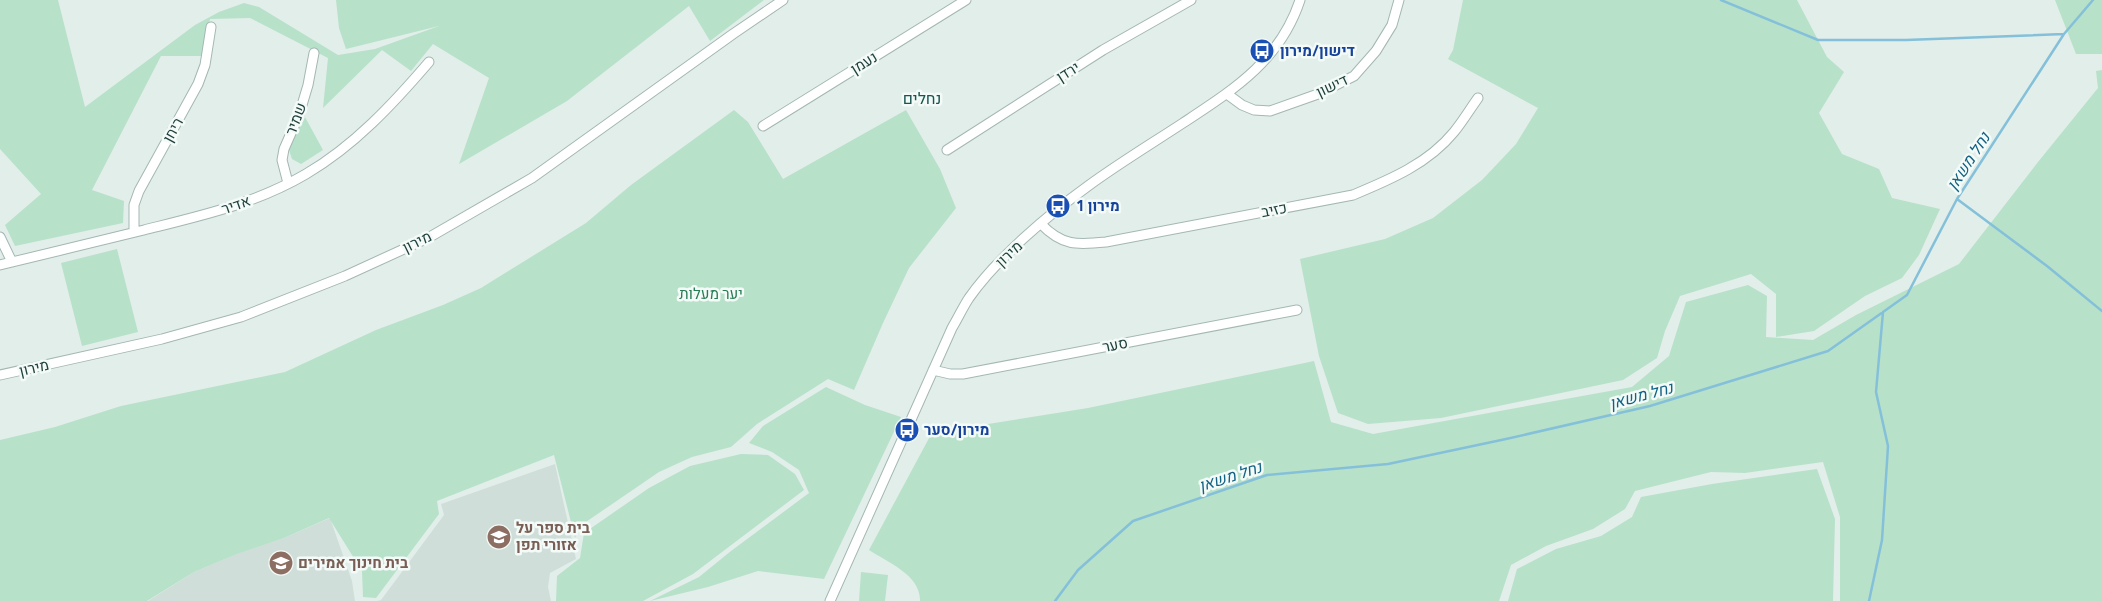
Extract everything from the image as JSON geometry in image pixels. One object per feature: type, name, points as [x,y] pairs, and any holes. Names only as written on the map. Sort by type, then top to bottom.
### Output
[{"type":"street","name":"מירון","points":[[0,375],[162,339],[241,317],[346,276],[428,238],[532,178],[733,34],[784,0]]},
{"type":"street","name":"נעמן","points":[[763,126],[966,0]]},
{"type":"street","name":"ירדן","points":[[947,150],[1103,50],[1192,0]]},
{"type":"street","name":"מירון","points":[[830,601],[952,328],[969,298],[994,267],[1041,224],[1086,187],[1228,94],[1263,63],[1280,42],[1294,20],[1300,0]]},
{"type":"street","name":"דישון","points":[[1228,94],[1248,108],[1270,111],[1318,94],[1354,76],[1376,51],[1392,25],[1399,0]]},
{"type":"street","name":"ריחן","points":[[134,232],[134,205],[139,191],[198,84],[204,65],[211,27]]},
{"type":"street","name":"שמיר","points":[[288,183],[282,160],[284,149],[299,115],[306,93],[314,53]]},
{"type":"street","name":"אדיר","points":[[0,265],[223,211],[264,196],[306,174],[352,141],[402,94],[429,62]]},
{"type":"street","name":"כזיב","points":[[1041,224],[1052,236],[1062,241],[1089,244],[1352,195],[1391,179],[1422,161],[1453,134],[1478,98]]},
{"type":"street","points":[[0,237],[12,262]]},
{"type":"street","name":"סער","points":[[933,370],[950,374],[963,374],[1297,310]]},
{"type":"shaded area","name":"בית ספר על אזורי תפן","points":[[555,464],[576,559],[550,573],[548,587],[551,601],[377,601],[381,600],[444,515],[441,504]]},
{"type":"shaded area","name":"בית חינוך אמירים","points":[[330,518],[352,581],[355,601],[148,601],[194,572],[239,553],[284,538]]},
{"type":"green space","points":[[0,0],[58,0],[85,107],[195,25],[219,12],[244,3],[259,7],[338,55],[375,49],[439,26],[346,49],[339,28],[336,0],[764,0],[710,41],[689,6],[567,101],[459,164],[489,78],[433,44],[411,71],[382,50],[323,108],[328,58],[250,18],[210,19],[203,56],[161,56],[92,190],[124,201],[123,223],[15,246],[5,225],[41,194],[0,149]]},
{"type":"green space","points":[[1463,0],[1797,0],[1827,57],[1844,72],[1819,113],[1842,154],[1879,169],[1892,198],[1940,209],[1919,255],[1902,278],[1865,296],[1814,331],[1776,337],[1776,294],[1751,274],[1680,296],[1665,331],[1657,358],[1623,380],[1441,418],[1368,424],[1338,413],[1319,356],[1300,259],[1385,239],[1433,218],[1482,180],[1516,144],[1538,108],[1448,59],[1453,50]]},
{"type":"green space","points":[[2055,0],[2102,0],[2102,54],[2076,54]]},
{"type":"green space","points":[[2102,70],[2102,601],[1840,601],[1840,517],[1823,462],[1745,473],[1711,472],[1635,491],[1625,509],[1593,529],[1546,546],[1511,565],[1499,601],[920,601],[919,592],[915,584],[902,570],[869,550],[935,427],[982,425],[1088,408],[1314,361],[1331,422],[1373,434],[1632,387],[1669,356],[1686,302],[1748,285],[1767,296],[1766,337],[1813,340],[1856,315],[1959,264],[2098,88],[2096,71]]},
{"type":"green space","name":"יער מעלות","points":[[734,110],[748,122],[783,179],[906,110],[940,169],[956,208],[909,268],[854,390],[828,379],[757,424],[731,447],[692,457],[659,472],[580,526],[575,538],[554,455],[437,501],[439,514],[376,598],[363,597],[362,571],[329,518],[284,538],[237,554],[194,572],[147,601],[0,601],[0,440],[55,427],[121,406],[285,372],[376,330],[443,305],[481,288],[586,223],[631,185]]},
{"type":"green space","points":[[305,117],[323,150],[301,164],[292,159],[289,150],[302,119]]},
{"type":"green space","points":[[117,249],[138,332],[82,346],[61,263]]},
{"type":"green space","points":[[826,387],[865,405],[901,417],[824,579],[758,571],[708,587],[650,601],[699,577],[809,493],[799,470],[772,452],[749,443],[763,426]]},
{"type":"green space","points":[[741,454],[768,455],[795,474],[804,490],[693,574],[643,601],[556,601],[557,576],[580,558],[584,533],[649,488],[690,466]]},
{"type":"green space","points":[[1817,469],[1835,519],[1833,601],[1508,601],[1517,569],[1556,549],[1601,536],[1632,517],[1641,497],[1712,484]]},
{"type":"green space","points":[[861,572],[888,575],[885,601],[859,601]]},
{"type":"waterway","points":[[1721,0],[1818,40],[1906,40],[2064,34]]},
{"type":"waterway","name":"נחל משאן","points":[[1055,601],[1078,570],[1133,521],[1267,475],[1388,464],[1506,439],[1650,406],[1828,351],[1907,295],[1957,199],[2064,34],[2093,0]]},
{"type":"waterway","points":[[1957,199],[2047,266],[2102,311]]},
{"type":"waterway","points":[[1869,601],[1882,540],[1888,446],[1876,392],[1883,312]]},
{"type":"place","name":"דישון/מירון","points":[[1262,51]]},
{"type":"place","name":"מירון 1","points":[[1058,206]]},
{"type":"place","name":"מירון/סער","points":[[907,430]]},
{"type":"place","name":"בית ספר על אזורי תפן","points":[[499,537]]},
{"type":"place","name":"בית חינוך אמירים","points":[[281,563]]},
{"type":"district","name":"נחלים","points":[[922,98]]}]
